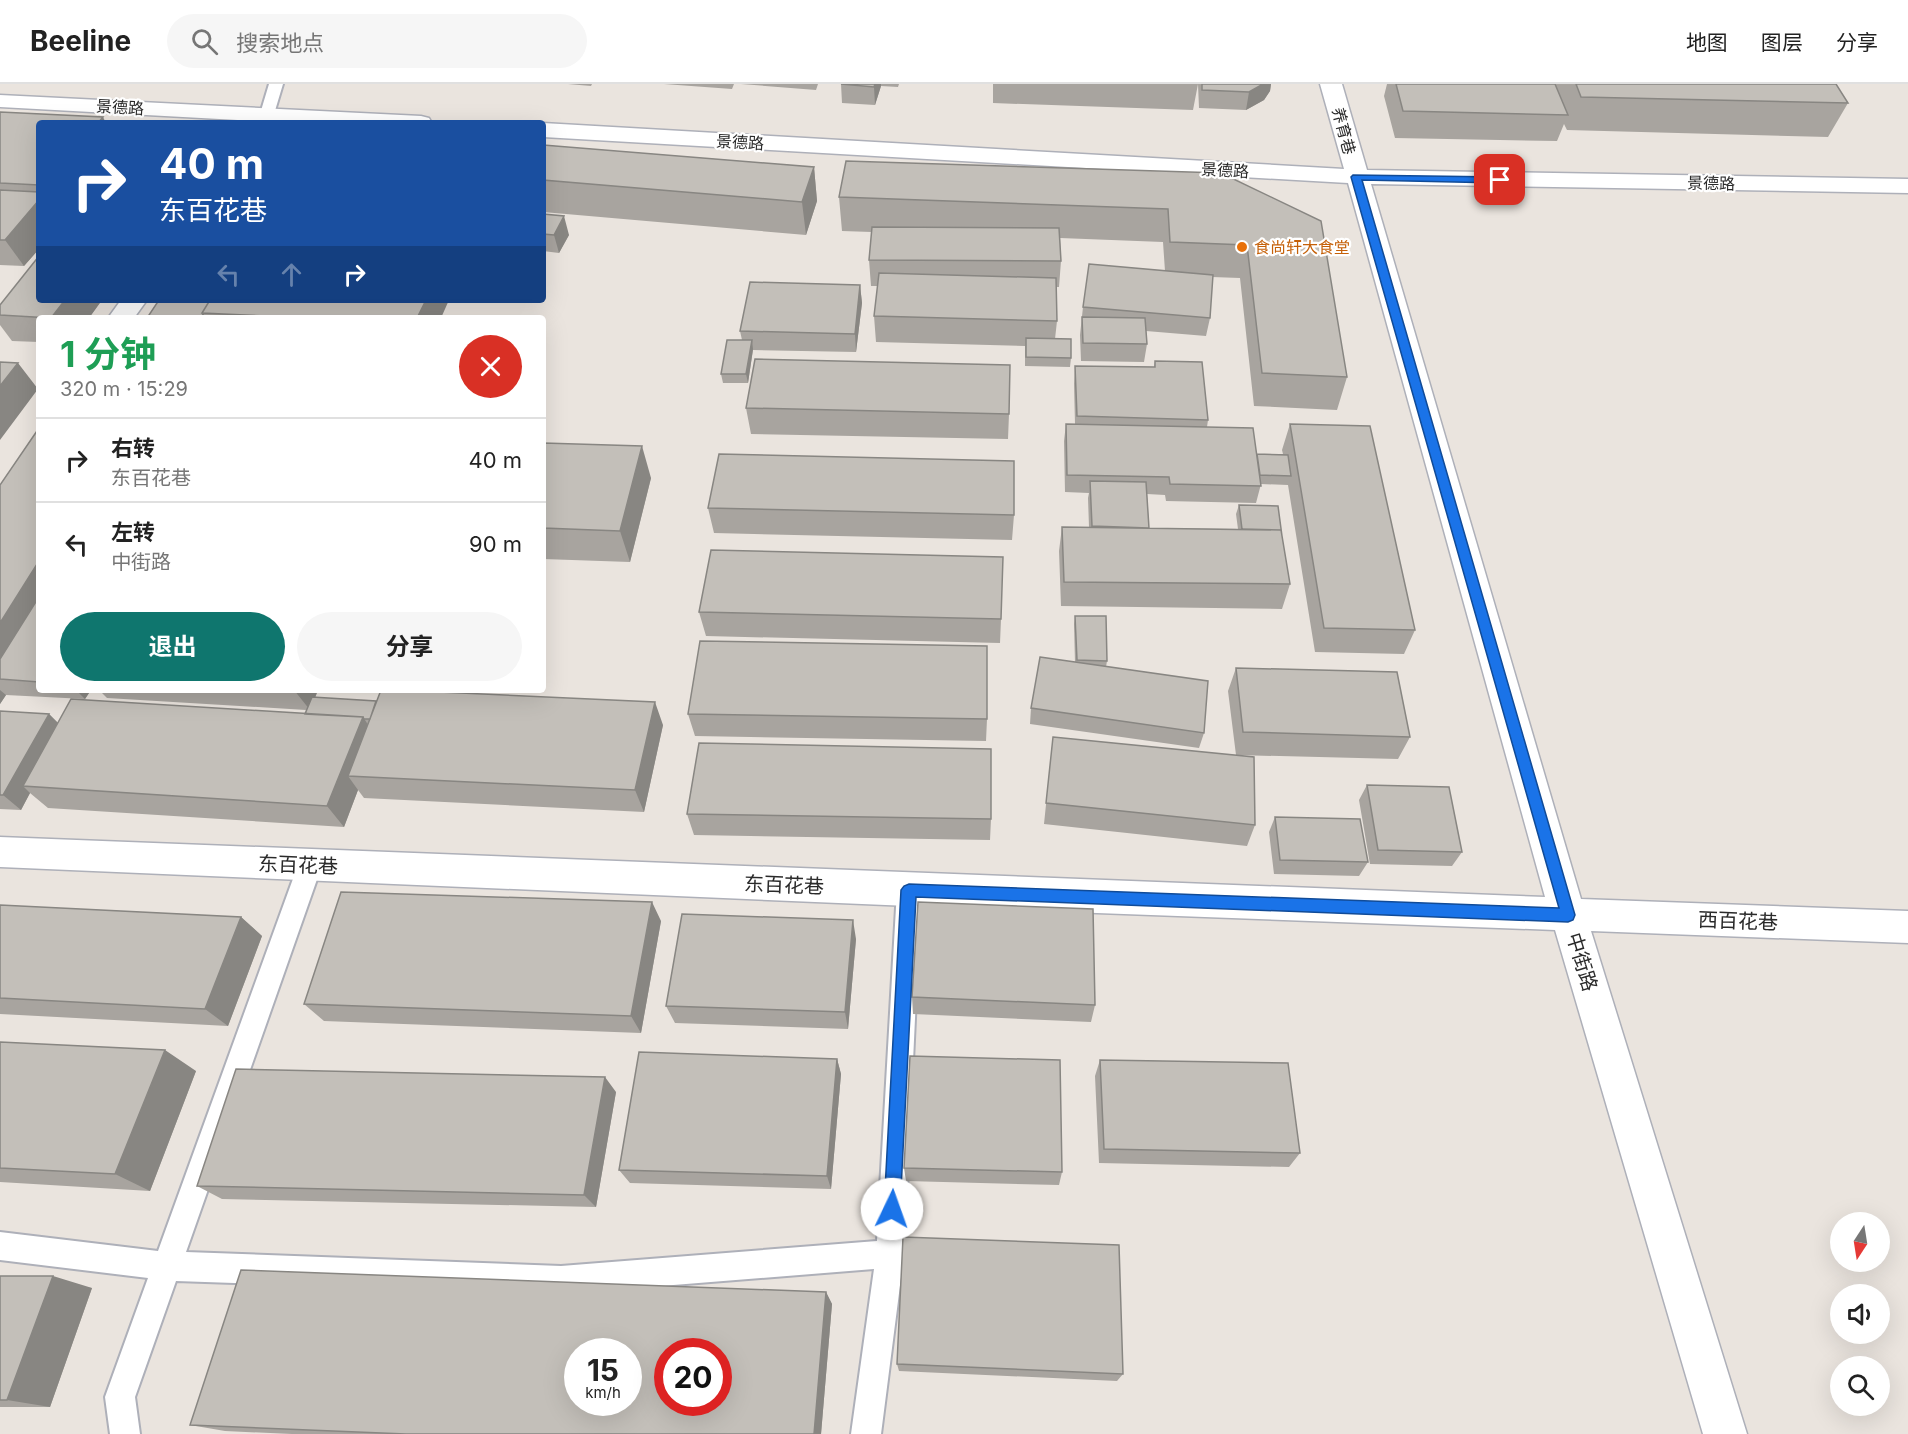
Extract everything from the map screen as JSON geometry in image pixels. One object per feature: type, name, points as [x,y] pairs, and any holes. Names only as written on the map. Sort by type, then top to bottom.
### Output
[{"type":"main road","name":"养育巷","points":[[1331,84],[1356,177]]},
{"type":"main road","name":"景德路","points":[[0,101],[163,116],[327,120]]},
{"type":"main road","name":"景德路","points":[[546,130],[1356,177],[1908,186]]},
{"type":"main road","name":"中街路","points":[[1356,177],[1568,915],[1725,1434]]},
{"type":"main road","name":"东百花巷","points":[[0,852],[1568,915]]},
{"type":"main road","name":"西百花巷","points":[[1568,915],[1908,927]]},
{"type":"lane","points":[[264,118],[276,84]]},
{"type":"lane","points":[[125,1434],[120,1397],[310,865]]},
{"type":"lane","points":[[866,1434],[890,1254],[909,890]]},
{"type":"lane","points":[[0,1246],[166,1266],[561,1280],[890,1254]]},
{"type":"building","points":[[841,84],[875,84],[874,87]]},
{"type":"building","points":[[1202,84],[1263,84],[1249,92],[1202,90]]},
{"type":"building","points":[[1396,84],[1555,84],[1568,115],[1403,111]]},
{"type":"building","points":[[1576,84],[1836,84],[1848,103],[1581,97]]},
{"type":"building","points":[[0,112],[103,117],[100,120],[36,120],[36,185],[0,183]]},
{"type":"building","points":[[546,145],[814,167],[802,202],[546,180]]},
{"type":"building","points":[[846,161],[1221,173],[1321,221],[1347,377],[1262,373],[1247,245],[1170,242],[1168,209],[839,197]]},
{"type":"building","points":[[0,190],[36,192],[36,204],[5,240],[0,240]]},
{"type":"building","points":[[546,214],[564,216],[554,235],[546,234]]},
{"type":"building","points":[[872,227],[1059,228],[1061,261],[869,260]]},
{"type":"building","points":[[36,260],[36,303],[63,303],[53,315],[36,315],[36,317],[0,315],[0,305]]},
{"type":"building","points":[[1089,264],[1213,275],[1210,318],[1083,307]]},
{"type":"building","points":[[879,273],[1056,278],[1057,321],[874,316]]},
{"type":"building","points":[[750,282],[860,285],[855,334],[740,331]]},
{"type":"building","points":[[157,303],[208,303],[202,313],[203,315],[149,315]]},
{"type":"building","points":[[208,303],[424,303],[418,315],[202,313]]},
{"type":"building","points":[[1082,317],[1145,318],[1147,344],[1083,343]]},
{"type":"building","points":[[1026,338],[1071,339],[1071,358],[1026,357]]},
{"type":"building","points":[[727,340],[752,340],[746,374],[721,374]]},
{"type":"building","points":[[755,359],[1010,365],[1009,414],[746,408]]},
{"type":"building","points":[[1155,361],[1202,362],[1208,420],[1077,416],[1075,366],[1155,367]]},
{"type":"building","points":[[0,362],[18,363],[0,386]]},
{"type":"building","points":[[1066,424],[1253,428],[1261,486],[1170,484],[1169,477],[1067,475]]},
{"type":"building","points":[[1290,424],[1370,426],[1415,630],[1324,628]]},
{"type":"building","points":[[36,432],[36,566],[0,623],[0,485]]},
{"type":"building","points":[[546,443],[642,446],[620,531],[546,528]]},
{"type":"building","points":[[719,454],[1014,461],[1014,515],[708,508]]},
{"type":"building","points":[[1257,454],[1288,455],[1291,476],[1260,475]]},
{"type":"building","points":[[1090,481],[1146,482],[1149,528],[1092,526]]},
{"type":"building","points":[[1239,505],[1278,506],[1282,536],[1281,530],[1242,529]]},
{"type":"building","points":[[1062,527],[1281,530],[1290,584],[1064,582]]},
{"type":"building","points":[[711,550],[1003,557],[1001,619],[699,612]]},
{"type":"building","points":[[36,602],[36,682],[0,679],[0,659]]},
{"type":"building","points":[[1075,616],[1106,616],[1107,661],[1077,660]]},
{"type":"building","points":[[700,641],[987,646],[987,719],[688,714]]},
{"type":"building","points":[[1040,657],[1208,681],[1204,733],[1031,708]]},
{"type":"building","points":[[1236,668],[1397,672],[1410,737],[1243,732]]},
{"type":"building","points":[[380,693],[460,693],[655,702],[635,790],[348,776]]},
{"type":"building","points":[[312,697],[376,701],[370,719],[364,719],[363,717],[305,714]]},
{"type":"building","points":[[71,699],[363,717],[327,806],[23,786]]},
{"type":"building","points":[[0,711],[49,714],[3,795],[0,795]]},
{"type":"building","points":[[1053,737],[1254,757],[1255,825],[1046,803]]},
{"type":"building","points":[[699,743],[991,749],[991,819],[687,814]]},
{"type":"building","points":[[1367,785],[1449,787],[1462,852],[1378,850]]},
{"type":"building","points":[[1275,817],[1360,819],[1368,862],[1280,860]]},
{"type":"building","points":[[341,892],[652,902],[631,1016],[304,1004]]},
{"type":"building","points":[[918,902],[1093,909],[1095,1005],[912,997]]},
{"type":"building","points":[[0,905],[241,917],[205,1009],[0,998]]},
{"type":"building","points":[[682,914],[853,920],[845,1012],[666,1006]]},
{"type":"building","points":[[0,1042],[165,1050],[115,1174],[0,1168]]},
{"type":"building","points":[[639,1052],[837,1059],[827,1176],[619,1170]]},
{"type":"building","points":[[910,1056],[1060,1060],[1062,1172],[904,1168]]},
{"type":"building","points":[[1100,1060],[1288,1063],[1300,1153],[1104,1149]]},
{"type":"building","points":[[236,1069],[605,1077],[584,1195],[197,1186]]},
{"type":"building","points":[[903,1237],[1119,1245],[1123,1374],[897,1364]]},
{"type":"building","points":[[241,1270],[826,1292],[814,1434],[406,1434],[190,1425]]},
{"type":"building","points":[[0,1276],[53,1276],[7,1400],[0,1400]]},
{"type":"place","name":"食尚轩大食堂","points":[[1242,247]]},
{"type":"route","points":[[892,1209],[909,890],[1568,915],[1356,177],[1500,180]]}]
